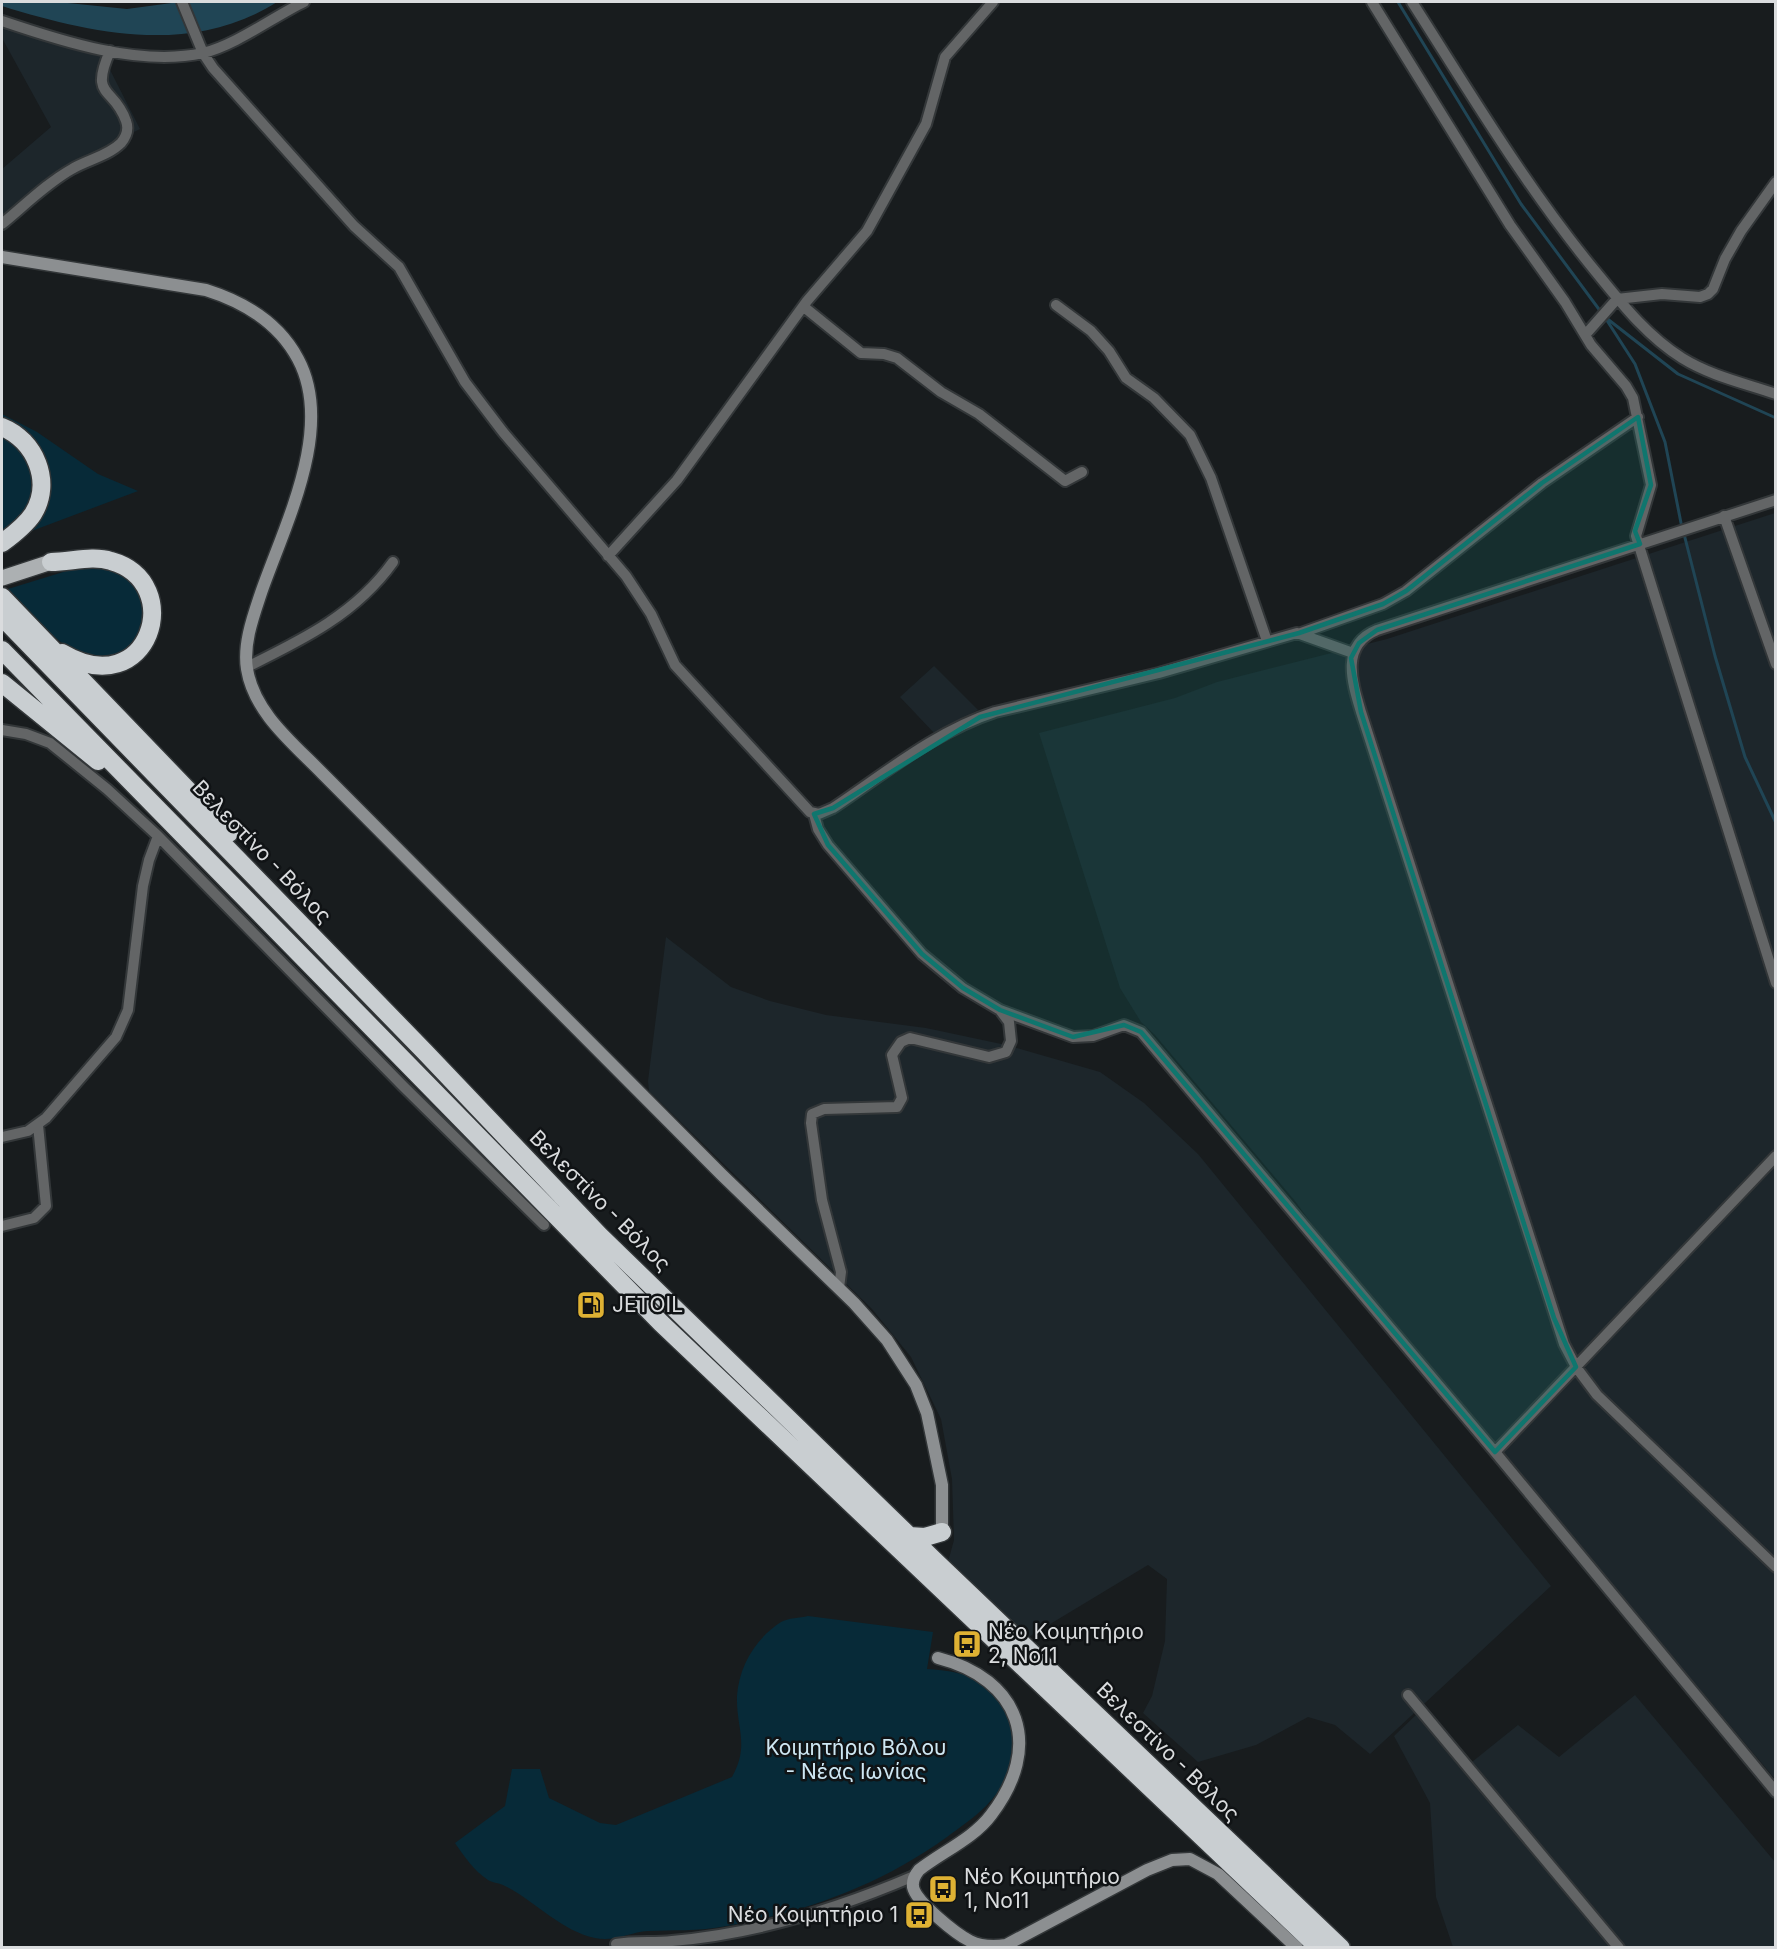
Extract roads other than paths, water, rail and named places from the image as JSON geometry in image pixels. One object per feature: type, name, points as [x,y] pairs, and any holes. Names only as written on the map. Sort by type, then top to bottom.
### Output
[{"type":"highway","points":[[2,427],[19,437],[29,447],[36,459],[41,480],[40,494],[34,512],[22,527],[2,543]]},
{"type":"highway","points":[[41,638],[83,663],[117,664],[141,647],[151,623],[151,601],[143,583],[125,567],[108,560],[94,558],[51,561]]},
{"type":"highway","points":[[2,597],[366,978],[425,1052]]},
{"type":"highway","name":"Βελεστίνο - Βόλος","points":[[2,617],[425,1052],[599,1235],[934,1561],[1341,1947]]},
{"type":"highway","name":"Βελεστίνο - Βόλος","points":[[2,650],[175,824],[493,1164],[1319,1947]]},
{"type":"highway","points":[[2,682],[175,824]]},
{"type":"highway","points":[[909,1536],[925,1537],[942,1532]]},
{"type":"highway","points":[[934,1561],[942,1532]]},
{"type":"main road","points":[[2,578],[51,561]]},
{"type":"street","points":[[182,2],[201,48],[219,75],[354,226],[399,267],[470,390],[646,604],[675,665],[762,759],[799,803],[814,814],[818,829],[828,845],[922,954],[963,988],[1000,1010],[1073,1038],[1093,1036],[1124,1024],[1141,1032],[1495,1452],[1776,1792]]},
{"type":"street","points":[[2,21],[110,51],[147,56],[201,48],[304,2]]},
{"type":"street","points":[[608,556],[677,480],[804,307],[871,226],[929,117],[945,57],[993,2]]},
{"type":"street","points":[[1371,2],[1510,225],[1586,334],[1595,351],[1626,386],[1638,417],[1651,485],[1649,498],[1635,531],[1776,983]]},
{"type":"street","points":[[1412,2],[1502,146],[1573,246],[1635,321],[1683,359],[1715,375],[1776,394]]},
{"type":"street","points":[[2,224],[71,170],[115,147],[124,138],[126,120],[101,83],[100,75],[110,51]]},
{"type":"street","points":[[1586,334],[1617,299],[1652,294],[1700,297],[1708,294],[1713,289],[1725,259],[1741,231],[1776,182]]},
{"type":"street","points":[[2,257],[191,286],[232,299],[274,327],[293,350],[306,376],[313,403],[310,445],[250,626],[247,667],[252,686],[263,708],[279,729],[721,1174],[838,1288],[887,1340],[916,1385],[927,1413],[942,1485],[942,1532]]},
{"type":"street","points":[[1056,305],[1091,331],[1109,351],[1126,378],[1154,398],[1190,435],[1211,478],[1267,641]]},
{"type":"street","points":[[804,307],[861,353],[884,354],[897,358],[941,392],[979,414],[1062,479],[1067,481],[1082,472]]},
{"type":"street","points":[[814,814],[833,808],[928,745],[980,717],[1159,673],[1301,633],[1383,604],[1406,591],[1542,483],[1638,417]]},
{"type":"street","points":[[1776,500],[1377,630],[1363,638],[1353,653],[1351,670],[1355,693],[1554,1318],[1576,1367],[1597,1395],[1620,1419],[1776,1567]]},
{"type":"street","points":[[1724,516],[1776,664]]},
{"type":"street","points":[[247,667],[339,618],[378,581],[393,562]]},
{"type":"street","points":[[1301,633],[1353,653]]},
{"type":"street","points":[[2,730],[38,738],[62,750],[158,836],[493,1164],[544,1225]]},
{"type":"street","points":[[2,1137],[28,1131],[38,1125],[98,1061],[122,1026],[128,1010],[143,886],[158,836]]},
{"type":"street","points":[[838,1288],[841,1272],[822,1200],[812,1114],[824,1109],[897,1107],[902,1098],[892,1055],[901,1042],[910,1038],[989,1057],[1001,1055],[1006,1052],[1011,1041],[1009,1022],[1000,1010]]},
{"type":"street","points":[[2,1226],[27,1221],[46,1206],[38,1125]]},
{"type":"street","points":[[1495,1452],[1776,1156]]},
{"type":"street","points":[[616,1944],[672,1941],[795,1920],[860,1899],[914,1876],[991,1815],[1006,1790],[1018,1754],[1018,1725],[1012,1706],[1003,1694],[967,1668],[938,1658]]},
{"type":"street","points":[[1408,1695],[1619,1947]]},
{"type":"street","points":[[914,1876],[913,1887],[916,1894],[948,1926],[970,1941],[995,1947],[1019,1939],[1154,1867],[1172,1860],[1190,1859],[1218,1874],[1297,1947]]},
{"type":"waterway","points":[[1398,2],[1521,204],[1601,312]]},
{"type":"waterway","points":[[1605,317],[1678,374],[1776,418]]},
{"type":"waterway","points":[[1606,319],[1635,364],[1665,442],[1682,528]]},
{"type":"waterway","points":[[1684,534],[1715,656],[1745,757],[1776,823]]},
{"type":"place","name":"JETOIL","points":[[591,1305]]},
{"type":"place","name":"Νέο Κοιμητήριο 2, Νο11","points":[[967,1644]]},
{"type":"place","name":"Νέο Κοιμητήριο 1, Νο11","points":[[943,1889]]},
{"type":"place","name":"Νέο Κοιμητήριο 1","points":[[919,1915]]},
{"type":"park label","name":"Κοιμητήριο Βόλου - Νέας Ιωνίας","points":[[856,1760]]}]
